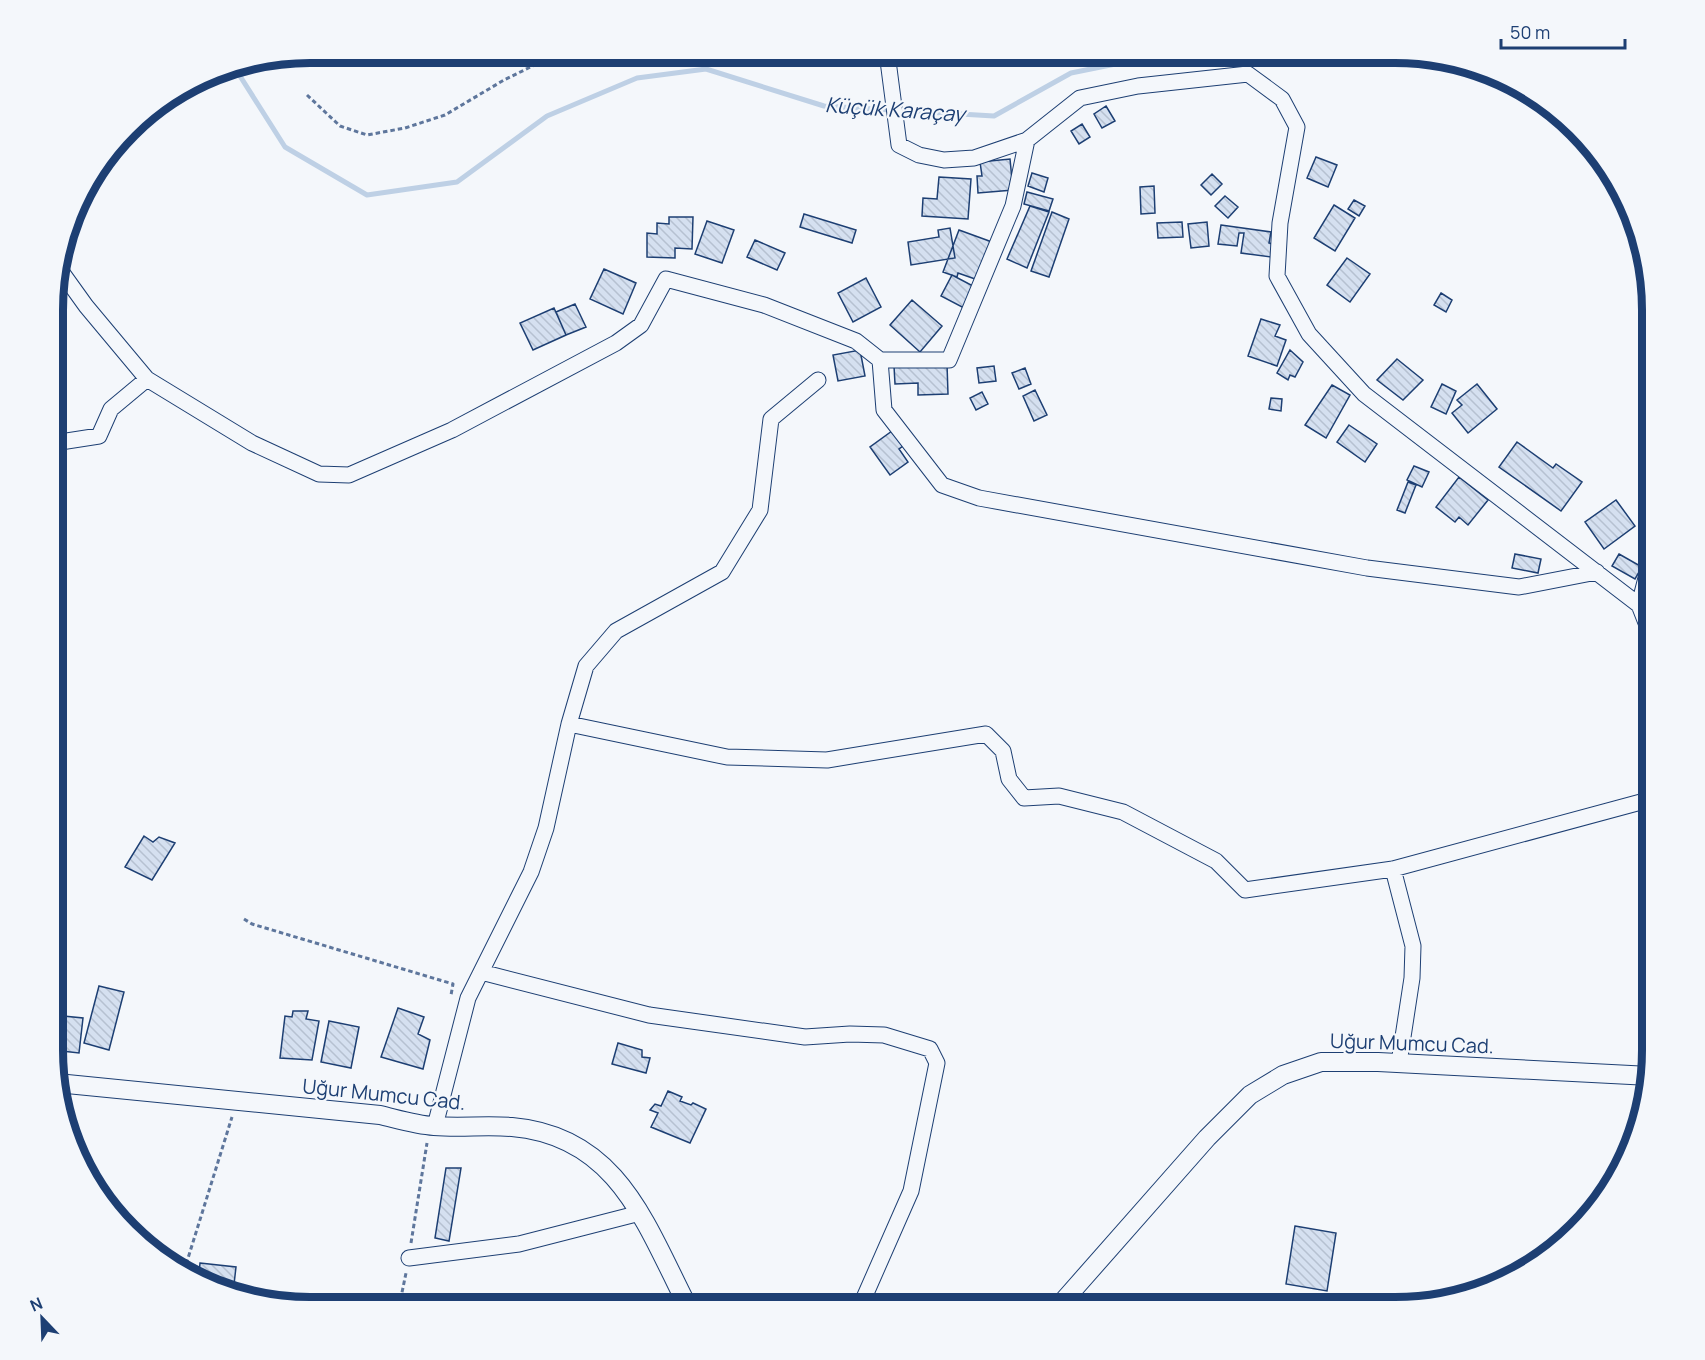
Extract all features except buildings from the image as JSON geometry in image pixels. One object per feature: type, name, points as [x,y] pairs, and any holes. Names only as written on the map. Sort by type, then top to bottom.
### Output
[{"type":"street","points":[[888,63],[899,145],[919,154],[944,160],[974,158],[1027,140],[1080,98],[1138,86],[1248,74],[1282,99],[1297,127],[1280,223],[1277,276],[1309,334],[1364,394],[1597,572],[1639,605],[1642,612]]},
{"type":"street","points":[[65,277],[86,306],[147,379],[252,443],[319,474],[349,475],[452,430],[616,343],[641,325],[666,279],[774,309],[856,341],[880,360],[949,360],[1013,206],[1027,140]]},
{"type":"street","points":[[880,360],[884,410],[942,485],[979,498],[1367,568],[1519,587],[1597,572]]},
{"type":"street","points":[[63,442],[99,436],[111,410],[147,379]]},
{"type":"street","points":[[433,1126],[468,998],[531,872],[546,828],[569,724],[586,666],[616,631],[722,572],[760,510],[771,419],[818,380]]},
{"type":"street","points":[[1639,605],[1642,593]]},
{"type":"street","points":[[569,724],[727,757],[827,760],[986,734],[1003,751],[1009,779],[1024,798],[1059,796],[1123,812],[1216,861],[1245,890],[1393,869],[1642,802]]},
{"type":"street","points":[[1393,869],[1413,946],[1412,978],[1400,1063]]},
{"type":"street","points":[[481,972],[649,1015],[805,1037],[884,1035],[930,1049],[937,1063],[912,1191],[864,1297]]},
{"type":"street","name":"Uğur Mumcu Cad.","points":[[1067,1297],[1207,1138],[1250,1095],[1283,1075],[1321,1062],[1400,1063],[1640,1076]]},
{"type":"street","name":"Uğur Mumcu Cad.","points":[[65,1084],[380,1115],[433,1126],[513,1127],[556,1137],[590,1154],[619,1181],[640,1213],[683,1297]]},
{"type":"street","points":[[409,1258],[519,1244],[640,1213]]},
{"type":"path","points":[[307,94],[340,126],[367,135],[405,128],[445,116],[504,80],[539,63]]},
{"type":"path","points":[[244,919],[252,924],[453,984],[451,996]]},
{"type":"path","points":[[186,1264],[237,1101]]},
{"type":"path","points":[[401,1297],[433,1126]]},
{"type":"waterway","name":"Küçük Karaçay","points":[[238,73],[285,147],[367,195],[457,182],[547,116],[637,78],[706,69],[824,106],[994,116],[1071,73],[1120,63]]}]
